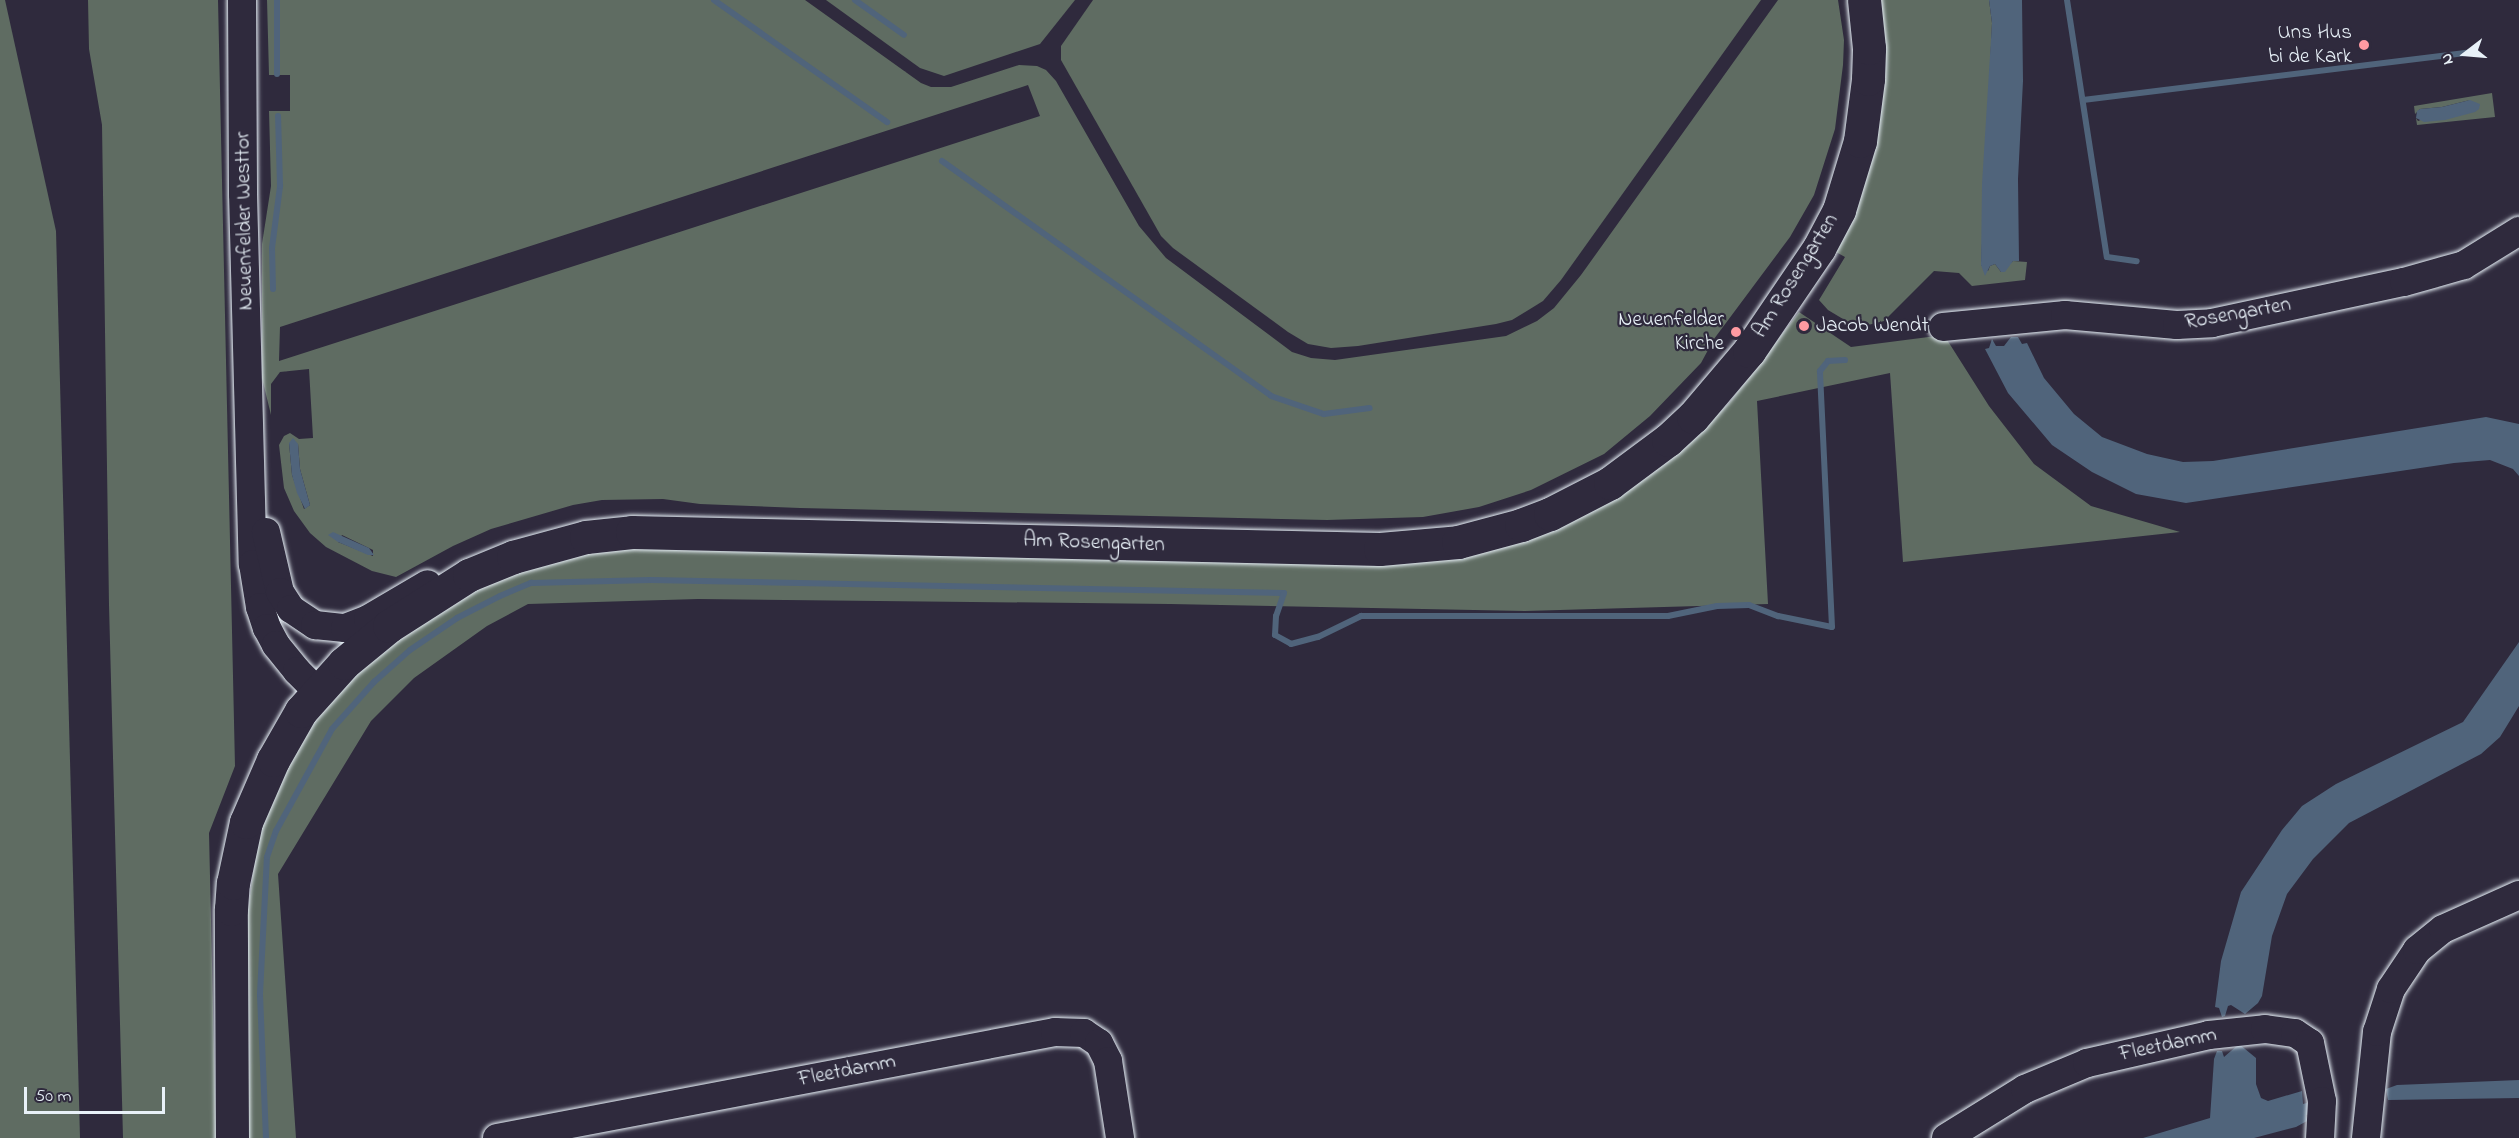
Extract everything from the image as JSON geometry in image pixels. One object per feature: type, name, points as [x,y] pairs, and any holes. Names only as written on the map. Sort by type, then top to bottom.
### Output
[{"type":"main road","name":"Am Rosengarten","points":[[232,1138],[233,883],[246,822],[273,760],[302,711],[317,691],[375,637],[469,575],[513,557],[556,544],[632,532],[1380,549],[1458,542],[1521,525],[1550,514],[1610,483],[1668,440],[1693,417],[1749,351],[1819,248],[1839,210],[1860,141],[1868,79],[1869,48],[1864,0]]},
{"type":"street","name":"Neuenfelder Westtor","points":[[242,0],[252,547],[260,607],[276,645],[317,691]]},
{"type":"street","name":"Rosengarten","points":[[1943,327],[2065,315],[2177,325],[2212,323],[2404,282],[2464,265],[2519,231]]},
{"type":"street","name":"Neuenfelder Westtor","points":[[250,441],[271,562],[280,592],[291,609],[304,620],[325,627],[345,628],[368,619],[436,580],[469,575]]},
{"type":"street","points":[[2366,1138],[2377,1032],[2391,989],[2417,950],[2443,929],[2519,896]]},
{"type":"street","name":"Fleetdamm","points":[[1946,1138],[2025,1089],[2087,1063],[2209,1035],[2265,1029],[2295,1033],[2310,1043],[2322,1101],[2320,1138]]},
{"type":"street","name":"Fleetdamm","points":[[497,1138],[1055,1032],[1084,1033],[1099,1043],[1108,1061],[1120,1138]]},
{"type":"green space","points":[[0,0],[5,0],[56,231],[80,1138],[0,1138]]},
{"type":"green space","points":[[88,0],[218,0],[235,766],[209,833],[216,1138],[123,1138],[109,605],[102,125],[89,49]]},
{"type":"green space","points":[[267,0],[805,0],[921,83],[931,87],[951,87],[1019,65],[1037,66],[1046,70],[1056,81],[1139,226],[1166,258],[1292,352],[1311,358],[1335,360],[1506,336],[1537,321],[1554,308],[1581,275],[1778,0],[1838,0],[1844,40],[1835,129],[1814,195],[1790,237],[1714,339],[1701,363],[1650,416],[1604,454],[1531,490],[1479,507],[1423,517],[1327,520],[800,508],[700,504],[663,499],[602,500],[573,505],[491,529],[453,546],[396,577],[372,571],[326,547],[310,533],[294,511],[284,488],[279,445],[284,436],[290,433],[299,439],[313,438],[309,369],[280,372],[271,384],[271,415],[262,378],[262,244],[271,186],[269,111],[290,111],[290,75],[269,75]],"holes":[[[1028,85],[1040,116],[279,361],[280,327]],[[289,443],[298,444],[300,469],[310,505],[304,509],[292,475]],[[342,535],[373,550],[373,556],[338,542]]]},
{"type":"green space","points":[[826,0],[1075,0],[1040,44],[944,76],[920,68]]},
{"type":"green space","points":[[1093,0],[1761,0],[1561,280],[1543,301],[1512,320],[1496,324],[1358,346],[1331,348],[1308,344],[1288,332],[1173,248],[1161,236],[1061,60],[1061,46]]},
{"type":"green space","points":[[1878,0],[1989,0],[1992,23],[1981,265],[1988,271],[1990,266],[1995,264],[2001,272],[2013,261],[2027,262],[2025,280],[1972,286],[1959,273],[1934,271],[1884,321],[1864,326],[1848,322],[1828,310],[1819,300],[1845,257],[1836,252],[1858,206],[1874,145]]},
{"type":"green space","points":[[2492,93],[2495,117],[2417,125],[2416,118],[2418,121],[2470,100],[2442,107],[2420,109],[2415,114],[2414,106]]},
{"type":"green space","points":[[1799,312],[1851,347],[1944,335],[1989,406],[2034,464],[2091,506],[2180,532],[1903,562],[1890,373],[1757,401],[1768,604],[1525,611],[1170,604],[698,599],[528,604],[487,626],[414,678],[371,721],[278,874],[296,1138],[244,1138],[245,932],[258,838],[269,805],[286,766],[319,715],[350,676],[397,638],[449,601],[534,562],[644,544],[1414,558],[1703,429],[1729,403]]},
{"type":"water","points":[[1989,0],[2022,0],[2023,81],[2018,179],[2019,261],[2013,261],[2005,272],[2001,272],[1995,264],[1990,266],[1985,276],[1981,265],[1982,184],[1992,23]]},
{"type":"water","points":[[2470,100],[2480,104],[2479,109],[2475,112],[2445,120],[2424,122],[2416,118],[2417,111],[2420,109],[2442,107]]},
{"type":"water","points":[[2011,337],[2018,337],[2022,344],[2027,343],[2044,378],[2074,414],[2102,437],[2147,454],[2183,462],[2213,461],[2486,417],[2519,424],[2519,476],[2513,469],[2490,460],[2454,463],[2186,503],[2136,494],[2092,472],[2052,445],[2008,393],[1985,349],[1989,348],[1992,339],[1996,346],[2004,346]]},
{"type":"water","points":[[293,438],[298,444],[300,469],[310,505],[305,509],[292,475],[289,443]]},
{"type":"water","points":[[333,532],[369,548],[374,555],[368,555],[338,542],[328,535]]},
{"type":"water","points":[[2519,642],[2519,706],[2500,737],[2481,754],[2349,823],[2313,859],[2287,894],[2272,936],[2262,996],[2258,1003],[2245,1014],[2231,1005],[2228,1006],[2225,1016],[2222,1017],[2219,1008],[2215,1007],[2221,961],[2241,892],[2282,830],[2302,806],[2336,784],[2463,722]]},
{"type":"water","points":[[2239,1044],[2256,1058],[2256,1084],[2261,1098],[2268,1101],[2302,1091],[2303,1104],[2311,1102],[2314,1113],[2306,1115],[2307,1121],[2296,1127],[2254,1138],[2143,1138],[2210,1118],[2214,1059],[2217,1051],[2222,1051],[2224,1057]]},
{"type":"water","points":[[2519,1080],[2519,1098],[2388,1100],[2386,1089],[2397,1085]]},
{"type":"waterway","points":[[277,0],[277,74]]},
{"type":"waterway","points":[[714,0],[887,122]]},
{"type":"waterway","points":[[855,0],[904,35]]},
{"type":"waterway","points":[[2067,0],[2107,257],[2137,261]]},
{"type":"waterway","points":[[2083,100],[2467,53]]},
{"type":"waterway","points":[[273,289],[272,248],[280,186],[278,116]]},
{"type":"waterway","points":[[942,161],[1271,396],[1324,414],[1370,408]]},
{"type":"waterway","points":[[266,1138],[260,994],[267,857],[276,831],[332,729],[374,682],[410,650],[457,618],[500,596],[531,583],[651,580],[1284,593],[1276,616],[1275,635],[1291,644],[1318,637],[1361,616],[1668,616],[1717,606],[1749,605],[1778,616],[1832,627],[1820,371],[1828,361],[1845,360]]},
{"type":"place","name":"Uns Hus bi de Kark","points":[[2364,45]]},
{"type":"place","name":"Jacob Wendt","points":[[1804,326]]},
{"type":"place","name":"Neuenfelder Kirche","points":[[1736,332]]}]
